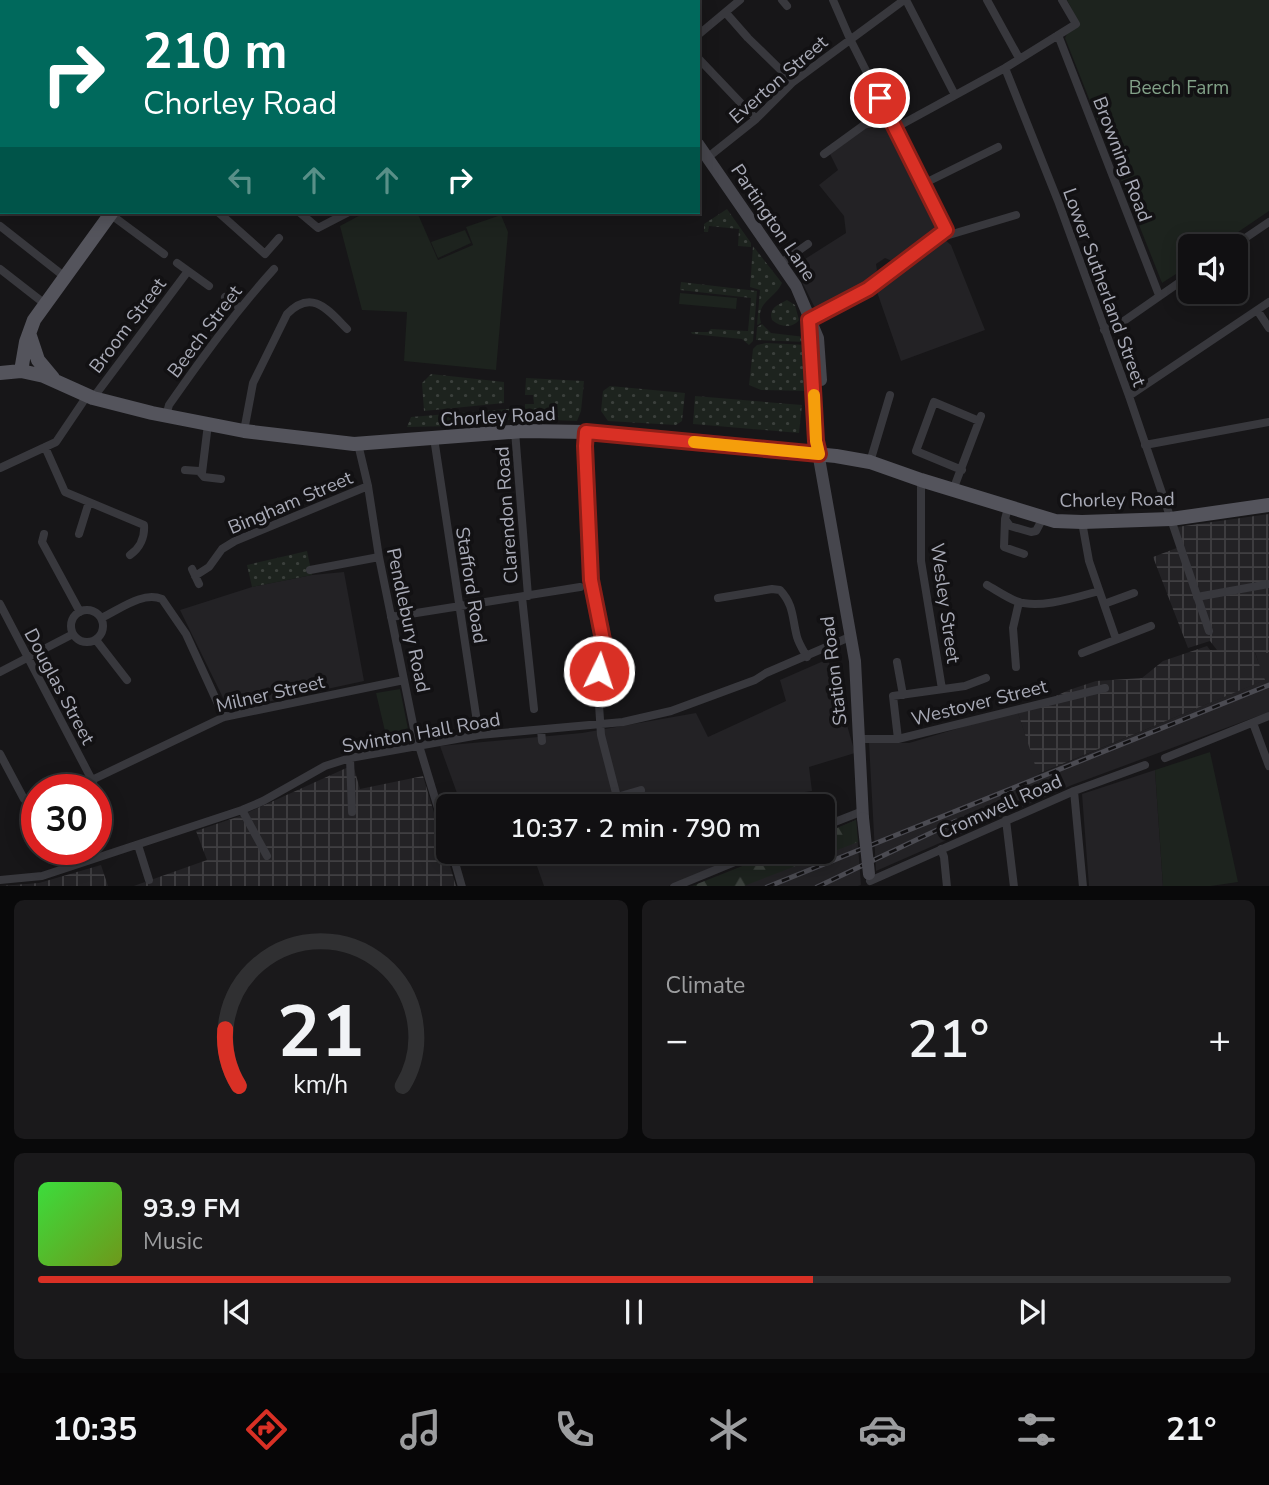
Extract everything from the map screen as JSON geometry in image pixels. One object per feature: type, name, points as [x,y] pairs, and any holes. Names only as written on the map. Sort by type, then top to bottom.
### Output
[{"type":"main road","name":"Partington Lane","points":[[700,147],[781,263],[800,295],[810,323],[816,331],[820,353],[823,439],[819,454]]},
{"type":"main road","points":[[21,371],[30,329],[45,303],[110,214]]},
{"type":"main road","points":[[30,329],[33,351],[54,379]]},
{"type":"main road","name":"Chorley Road","points":[[0,373],[21,371],[54,379],[90,397],[166,416],[244,431],[358,444],[515,431],[586,432],[819,454],[870,462],[953,490],[1007,513],[1082,523],[1171,519],[1269,505]]},
{"type":"main road","name":"Station Road","points":[[819,454],[840,583],[852,636],[870,881]]},
{"type":"street","points":[[700,33],[740,0]]},
{"type":"street","points":[[833,0],[947,233]]},
{"type":"street","points":[[905,0],[959,94]]},
{"type":"street","name":"Everton Street","points":[[707,158],[756,119],[793,82],[905,0]]},
{"type":"street","points":[[987,0],[1019,58]]},
{"type":"street","points":[[895,128],[1005,68],[1076,24],[1062,0]]},
{"type":"street","points":[[726,13],[793,82]]},
{"type":"street","name":"Browning Road","points":[[1058,35],[1159,295]]},
{"type":"street","points":[[700,60],[756,119]]},
{"type":"street","name":"Lower Sutherland Street","points":[[1005,68],[1058,201],[1129,396],[1209,631]]},
{"type":"street","points":[[824,154],[863,124],[890,118]]},
{"type":"street","points":[[923,184],[998,147]]},
{"type":"street","points":[[112,214],[164,254]]},
{"type":"street","points":[[220,214],[265,254],[279,238]]},
{"type":"street","points":[[302,215],[318,228],[345,214]]},
{"type":"street","points":[[810,323],[868,289],[947,233],[1016,215]]},
{"type":"street","points":[[1248,236],[1269,222]]},
{"type":"street","points":[[0,226],[65,276]]},
{"type":"street","points":[[781,263],[808,244]]},
{"type":"street","points":[[177,263],[209,286]]},
{"type":"street","points":[[0,269],[45,303]]},
{"type":"street","name":"Beech Street","points":[[166,416],[169,405],[240,307],[274,269]]},
{"type":"street","name":"Broom Street","points":[[45,447],[56,442],[188,271]]},
{"type":"street","points":[[1104,330],[1121,323],[1178,283]]},
{"type":"street","points":[[225,297],[240,307]]},
{"type":"street","points":[[244,431],[253,383],[293,307],[309,301],[323,304],[347,329]]},
{"type":"street","points":[[1129,396],[1269,302]]},
{"type":"street","points":[[1256,310],[1269,328]]},
{"type":"street","points":[[870,462],[890,395]]},
{"type":"street","points":[[953,490],[962,470],[980,419],[934,402],[916,451],[962,470]]},
{"type":"street","points":[[1145,445],[1269,422]]},
{"type":"street","points":[[202,473],[208,424]]},
{"type":"street","name":"Clarendon Road","points":[[515,431],[534,709]]},
{"type":"street","points":[[586,432],[591,580],[603,640],[598,689],[601,735],[617,797],[640,790]]},
{"type":"street","name":"Stafford Road","points":[[434,438],[480,735]]},
{"type":"street","name":"Pendlebury Road","points":[[358,444],[418,746],[436,803]]},
{"type":"street","points":[[0,468],[45,447],[65,492],[144,525],[139,547],[130,555]]},
{"type":"street","points":[[185,470],[202,473],[204,477],[221,479]]},
{"type":"street","name":"Wesley Street","points":[[921,480],[921,561],[942,689]]},
{"type":"street","name":"Bingham Street","points":[[196,576],[209,567],[222,549],[235,541],[368,486]]},
{"type":"street","points":[[79,534],[89,502]]},
{"type":"street","points":[[1007,513],[1004,547],[1024,554]]},
{"type":"street","points":[[1082,523],[1089,561],[1116,639]]},
{"type":"street","points":[[44,534],[43,542],[80,612]]},
{"type":"street","points":[[310,570],[379,557]]},
{"type":"street","points":[[1197,597],[1269,584]]},
{"type":"street","points":[[987,585],[1019,602],[1069,600],[1099,591]]},
{"type":"street","points":[[391,617],[580,587]]},
{"type":"street","points":[[718,598],[780,590],[794,612],[796,635],[807,657]]},
{"type":"street","points":[[1104,604],[1134,593]]},
{"type":"street","points":[[101,618],[141,598],[148,596],[162,599],[186,634],[224,716]]},
{"type":"street","points":[[1016,667],[1013,628],[1019,602]]},
{"type":"street","name":"Douglas Street","points":[[0,604],[89,774]]},
{"type":"street","points":[[94,611],[101,618],[103,628],[96,640],[81,641],[73,634],[71,624],[80,612],[94,611]]},
{"type":"street","points":[[1082,653],[1151,626]]},
{"type":"street","points":[[0,672],[73,634]]},
{"type":"street","name":"Swinton Hall Road","points":[[0,880],[42,876],[242,810],[262,802],[325,765],[350,758],[480,735],[623,722],[671,711],[719,695],[852,636]]},
{"type":"street","points":[[96,640],[127,680]]},
{"type":"street","points":[[897,662],[903,695]]},
{"type":"street","points":[[898,739],[893,696],[972,684],[986,678]]},
{"type":"street","name":"Milner Street","points":[[109,774],[224,716],[404,680]]},
{"type":"street","name":"Westover Street","points":[[860,739],[898,739],[1105,688]]},
{"type":"street","points":[[1165,758],[1269,716]]},
{"type":"street","points":[[536,719],[542,741]]},
{"type":"street","points":[[1254,723],[1269,766]]},
{"type":"street","points":[[0,754],[21,793]]},
{"type":"street","points":[[350,758],[352,811]]},
{"type":"street","name":"Cromwell Road","points":[[870,881],[1074,790],[1145,765]]},
{"type":"street","points":[[1074,790],[1083,886]]},
{"type":"street","points":[[242,810],[267,856]]},
{"type":"street","points":[[835,823],[863,814]]},
{"type":"street","points":[[1006,820],[1014,886]]},
{"type":"street","points":[[138,845],[149,880]]},
{"type":"street","points":[[941,849],[947,886]]},
{"type":"street","points":[[455,864],[462,886]]},
{"type":"street","points":[[676,886],[730,864]]},
{"type":"shaded area","points":[[887,121],[938,226],[892,261],[885,258],[876,264],[877,270],[871,278],[856,290],[817,312],[794,266],[846,233],[844,216],[819,185],[838,170],[830,154],[863,129]]},
{"type":"shaded area","points":[[944,239],[951,245],[985,330],[901,361],[876,289]]},
{"type":"shaded area","points":[[1269,514],[1269,653],[1255,653],[1265,680],[1038,774],[1018,713],[1096,681],[1142,678],[1163,661],[1207,646],[1210,650],[1217,650],[1210,641],[1188,648],[1153,557],[1182,546],[1177,527]]},
{"type":"shaded area","points":[[344,572],[364,681],[229,710],[180,610],[252,587],[312,575]]},
{"type":"shaded area","points":[[1255,652],[1269,653],[1269,712],[1072,785],[876,871],[869,743],[909,743],[1018,713],[1039,774],[1264,680]]},
{"type":"shaded area","points":[[828,659],[855,753],[809,767],[812,791],[792,794],[457,794],[440,746],[582,733],[696,713],[708,737],[786,701],[780,680]]},
{"type":"shaded area","points":[[353,765],[360,789],[423,776],[436,819],[436,864],[449,864],[456,886],[134,886],[207,860],[196,831],[240,816]]},
{"type":"shaded area","points":[[1155,770],[1163,886],[1089,886],[1082,794]]},
{"type":"shaded area","points":[[856,820],[861,885],[694,886],[749,864],[835,864],[835,829]]},
{"type":"shaded area","points":[[536,864],[721,864],[669,886],[544,886]]},
{"type":"shaded area","points":[[101,865],[108,886],[0,886],[39,883]]},
{"type":"green space","name":"Beech Farm","points":[[1067,0],[1269,0],[1269,211],[1235,234],[1178,234],[1178,273],[1162,283],[1065,38],[1068,32],[1080,25]]},
{"type":"green space","points":[[727,209],[751,243],[751,247],[738,246],[739,229],[709,226],[708,232],[704,232],[704,224]]},
{"type":"green space","points":[[362,214],[418,214],[438,260],[473,245],[466,227],[501,215],[508,232],[496,370],[404,361],[407,312],[362,310],[340,226]]},
{"type":"green space","points":[[465,230],[471,243],[438,258],[431,242]]},
{"type":"green space","points":[[753,246],[782,283],[763,305],[761,323],[757,325],[760,290],[750,287]]},
{"type":"green space","points":[[681,282],[757,291],[753,341],[749,345],[742,339],[692,334],[691,332],[708,332],[711,329],[748,331],[751,298],[680,290]]},
{"type":"green space","points":[[680,293],[737,298],[736,309],[679,304]]},
{"type":"green space","points":[[787,300],[795,305],[799,320],[786,326],[772,320],[771,313],[775,307]]},
{"type":"green space","points":[[762,324],[771,333],[805,337],[806,342],[756,340],[757,327]]},
{"type":"green space","points":[[766,343],[808,345],[809,391],[761,390],[749,385],[753,349]]},
{"type":"green space","points":[[431,374],[504,382],[504,403],[424,411],[422,383]]},
{"type":"green space","points":[[526,378],[584,381],[581,411],[577,421],[525,419],[525,404],[534,404],[533,395],[525,395]]},
{"type":"green space","points":[[610,386],[685,393],[682,421],[676,425],[608,421],[601,411],[603,391]]},
{"type":"green space","points":[[695,396],[802,405],[799,433],[693,424]]},
{"type":"green space","points":[[518,408],[518,419],[453,426],[407,427],[411,417]]},
{"type":"green space","points":[[307,551],[312,575],[252,587],[247,565]]},
{"type":"green space","points":[[400,689],[410,739],[388,744],[376,693]]},
{"type":"green space","points":[[1210,752],[1238,882],[1211,886],[1163,886],[1155,770]]},
{"type":"green space","points":[[856,820],[858,842],[835,851],[835,829]]},
{"type":"green space","points":[[748,864],[801,864],[744,886],[692,886]]},
{"type":"railway","points":[[769,886],[1269,685]]},
{"type":"railway","points":[[819,886],[956,821]]},
{"type":"slow traffic","points":[[694,442],[819,454],[814,395]]},
{"type":"route","points":[[599,671],[603,640],[591,580],[586,432],[819,454],[809,320],[868,289],[946,230],[880,98]]}]
